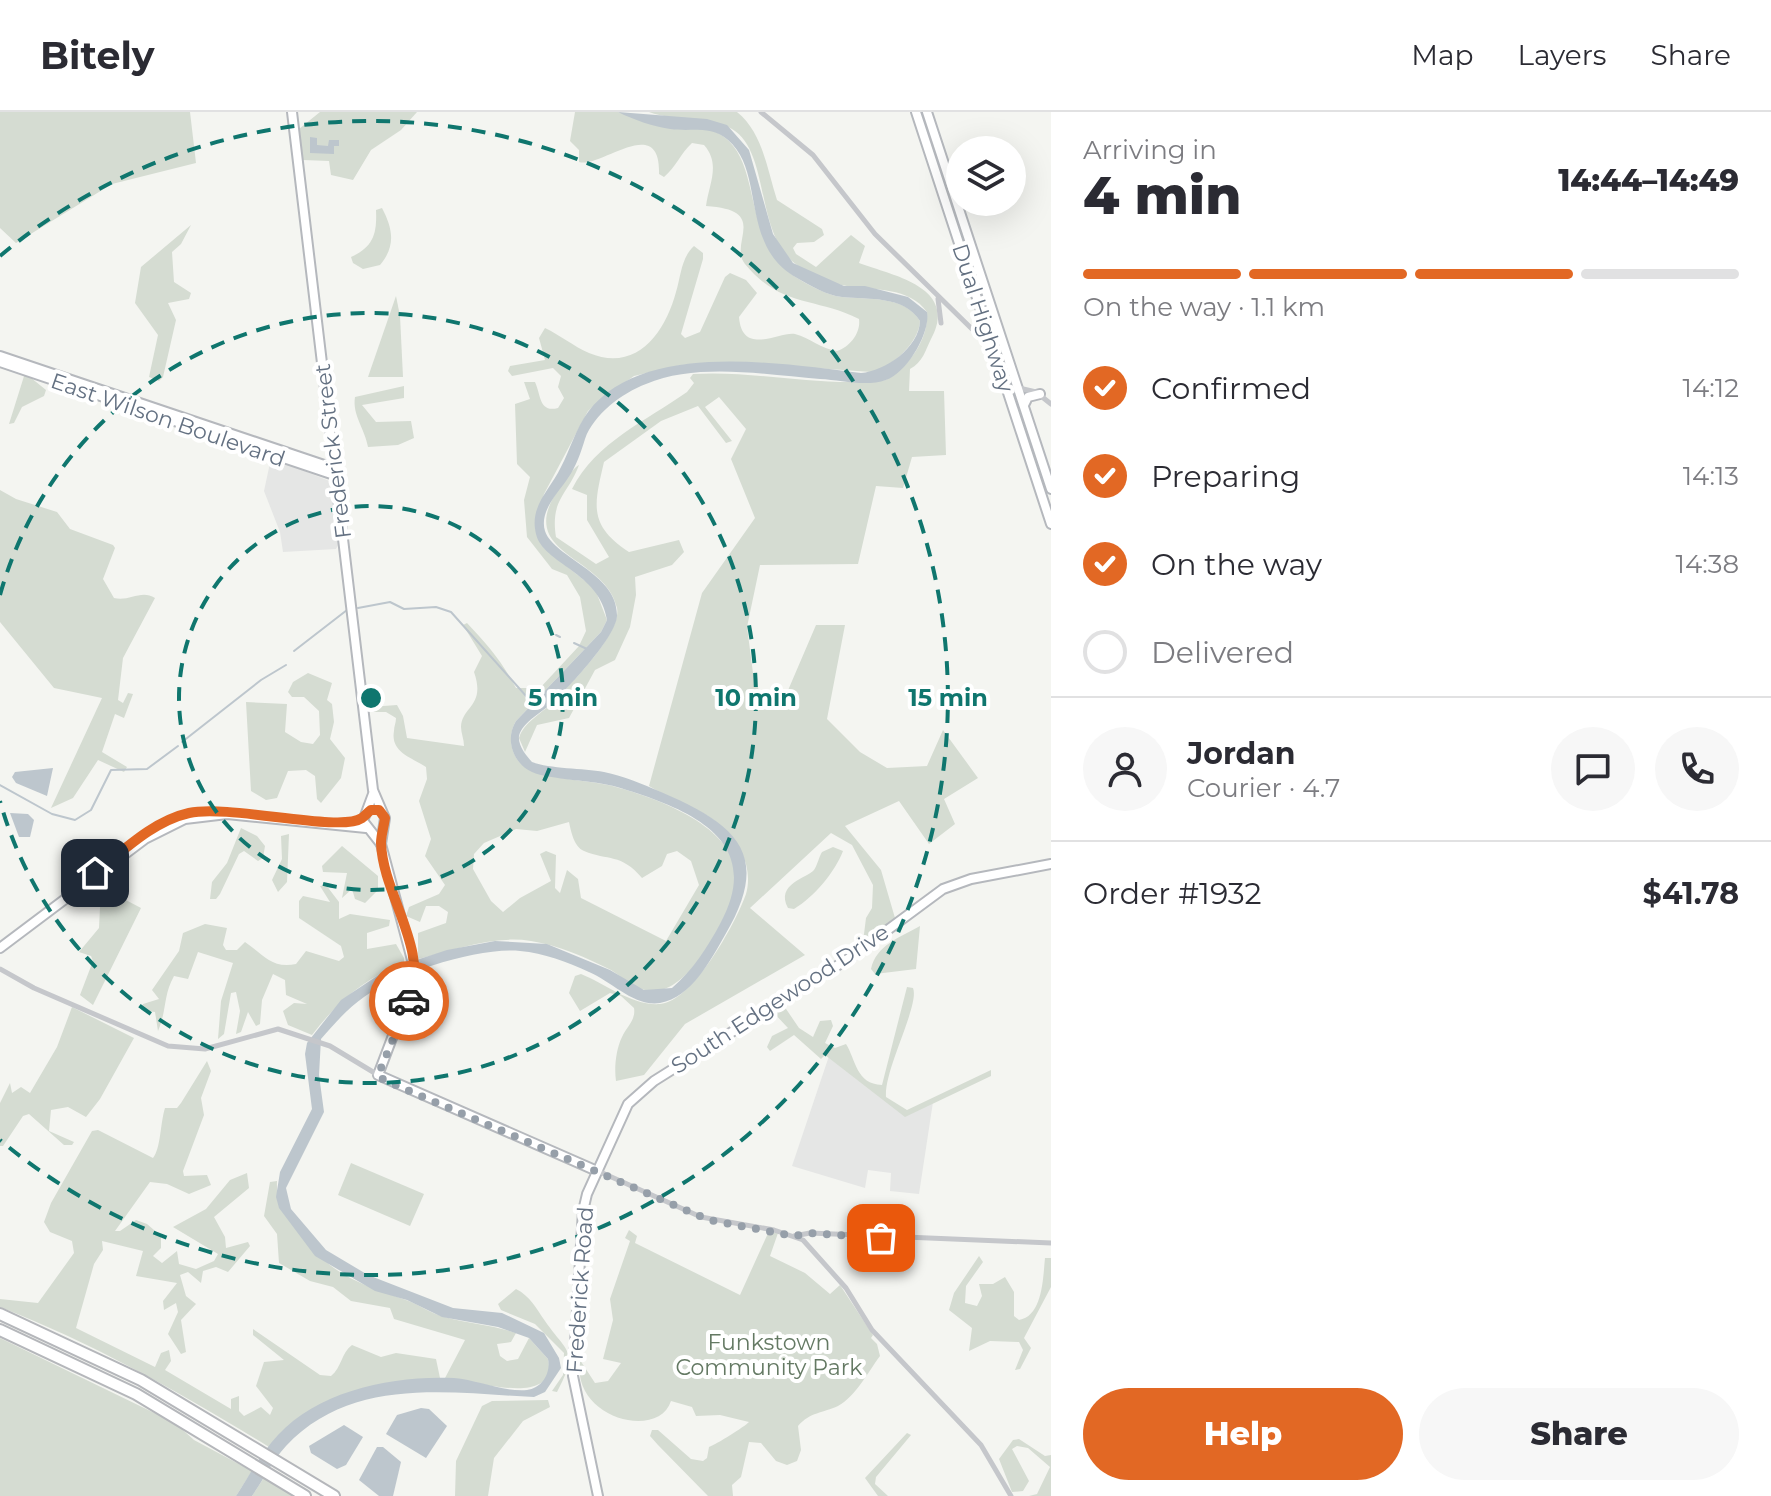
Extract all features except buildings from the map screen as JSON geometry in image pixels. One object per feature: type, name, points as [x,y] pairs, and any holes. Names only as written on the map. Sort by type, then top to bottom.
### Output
[{"type":"highway","points":[[0,1314],[110,1364],[334,1496]]},
{"type":"highway","points":[[0,1330],[116,1383],[305,1496]]},
{"type":"main road","name":"Frederick Street","points":[[292,112],[373,790],[384,825]]},
{"type":"main road","name":"Dual Highway","points":[[916,112],[1051,524]]},
{"type":"main road","name":"Dual Highway","points":[[927,112],[1051,489]]},
{"type":"main road","points":[[994,317],[986,324],[1001,336]]},
{"type":"main road","points":[[991,342],[999,353],[1010,385],[1018,388]]},
{"type":"main road","name":"East Wilson Boulevard","points":[[0,359],[297,463],[336,473]]},
{"type":"main road","name":"East Wilson Boulevard","points":[[0,359],[318,463],[336,473]]},
{"type":"main road","points":[[1024,405],[1028,397],[1040,394]]},
{"type":"main road","points":[[1016,418],[1024,420],[1041,469],[1047,476]]},
{"type":"main road","points":[[297,463],[300,460],[318,463]]},
{"type":"main road","name":"Frederick Street","points":[[366,814],[373,790]]},
{"type":"main road","points":[[0,937],[16,934],[144,835],[182,815],[210,810],[306,820],[382,812]]},
{"type":"main road","points":[[0,948],[145,839],[185,819],[227,814],[377,831],[384,825]]},
{"type":"main road","points":[[366,814],[367,829],[381,844]]},
{"type":"main road","points":[[384,825],[381,844],[416,975],[378,1075],[597,1171]]},
{"type":"main road","name":"South Edgewood Drive","points":[[597,1171],[628,1104],[656,1079],[851,957],[943,889],[971,879],[1051,864]]},
{"type":"main road","name":"Frederick Road","points":[[597,1171],[583,1211],[573,1369],[579,1412],[598,1496]]},
{"type":"street","points":[[761,112],[813,155],[875,234],[938,299],[968,327],[986,324]]},
{"type":"street","points":[[938,299],[941,323]]},
{"type":"street","points":[[1018,388],[1040,394],[1051,404]]},
{"type":"street","points":[[1,968],[34,988],[177,1048],[213,1047],[273,1029],[321,1043],[378,1075]]},
{"type":"street","points":[[597,1171],[709,1220],[794,1236],[810,1233],[1051,1243]]},
{"type":"street","points":[[794,1236],[824,1260],[872,1330],[979,1443],[1011,1496]]},
{"type":"shaded area","points":[[618,112],[707,119],[727,125],[749,150],[773,234],[793,263],[844,286],[865,286],[908,297],[927,312],[925,330],[909,361],[886,380],[862,383],[755,373],[688,373],[666,377],[628,393],[602,413],[589,430],[573,469],[547,509],[545,531],[560,550],[607,588],[615,601],[617,616],[609,636],[591,661],[553,702],[524,726],[519,736],[520,743],[532,762],[633,780],[709,816],[727,830],[739,845],[746,863],[746,883],[739,907],[719,945],[691,986],[682,994],[660,1003],[641,1001],[597,976],[547,956],[520,951],[483,953],[417,971],[379,988],[358,1001],[321,1039],[319,1075],[324,1112],[286,1188],[291,1209],[326,1250],[368,1275],[453,1308],[502,1313],[544,1333],[559,1358],[561,1368],[545,1392],[534,1397],[435,1392],[371,1399],[340,1408],[312,1424],[286,1446],[252,1496],[236,1496],[278,1435],[314,1407],[336,1396],[383,1383],[431,1378],[454,1378],[527,1390],[541,1383],[548,1369],[548,1359],[529,1338],[498,1327],[442,1317],[407,1300],[375,1291],[315,1256],[279,1208],[276,1197],[280,1172],[312,1109],[305,1054],[307,1043],[341,1000],[386,970],[447,950],[495,941],[547,944],[610,970],[644,990],[672,988],[705,950],[732,894],[733,869],[726,848],[712,831],[692,817],[669,805],[617,787],[532,772],[520,763],[512,750],[511,735],[516,721],[601,632],[607,620],[594,591],[549,553],[536,534],[535,515],[538,507],[584,418],[612,389],[643,374],[678,365],[716,362],[755,362],[861,373],[890,363],[907,349],[918,331],[920,321],[905,307],[885,300],[831,295],[797,278],[779,264],[767,247],[760,229],[747,171],[728,140],[714,132],[657,126]]},
{"type":"shaded area","points":[[310,137],[317,138],[317,145],[328,146],[329,140],[339,140],[339,146],[334,146],[334,154],[310,153]]},
{"type":"shaded area","points":[[277,460],[332,482],[339,543],[336,549],[283,552],[280,532],[264,491],[270,463]]},
{"type":"shaded area","points":[[53,768],[47,796],[16,783],[12,777],[15,772]]},
{"type":"shaded area","points":[[10,813],[28,814],[34,820],[30,837],[19,837]]},
{"type":"shaded area","points":[[829,1056],[904,1115],[933,1102],[919,1194],[890,1191],[891,1173],[868,1170],[865,1188],[792,1166]]},
{"type":"shaded area","points":[[421,1408],[429,1409],[447,1426],[426,1458],[386,1434],[397,1415]]},
{"type":"shaded area","points":[[344,1425],[363,1437],[346,1465],[337,1469],[311,1453],[309,1446]]},
{"type":"shaded area","points":[[377,1447],[383,1447],[401,1462],[393,1496],[379,1496],[359,1480]]},
{"type":"green space","points":[[0,112],[190,112],[196,163],[112,184],[16,243],[0,228]]},
{"type":"green space","points":[[320,112],[417,112],[401,130],[371,150],[353,180],[331,175],[329,161],[303,160],[299,129]]},
{"type":"green space","points":[[575,112],[618,112],[664,127],[705,129],[718,133],[733,145],[742,161],[759,223],[767,244],[779,262],[813,287],[842,297],[896,303],[920,321],[915,338],[903,353],[871,372],[732,362],[681,365],[634,376],[588,411],[544,494],[535,528],[544,548],[595,589],[607,620],[601,632],[516,721],[511,740],[517,759],[537,772],[616,787],[680,811],[719,838],[731,856],[736,876],[732,899],[709,945],[685,975],[672,986],[657,991],[638,988],[611,970],[572,952],[531,941],[488,942],[418,959],[418,933],[446,923],[448,912],[439,906],[426,906],[420,922],[406,916],[409,907],[439,894],[445,885],[425,856],[431,839],[419,801],[427,779],[426,767],[395,745],[396,718],[386,712],[374,712],[370,707],[397,705],[403,716],[407,738],[464,746],[462,720],[475,699],[477,683],[474,672],[482,656],[463,625],[467,623],[488,646],[516,688],[540,688],[579,646],[586,631],[580,597],[567,575],[552,569],[527,537],[524,500],[530,477],[517,464],[515,404],[530,399],[524,382],[535,382],[547,408],[558,408],[564,398],[558,387],[561,376],[553,368],[512,376],[508,371],[510,366],[545,360],[539,338],[545,328],[589,353],[606,358],[621,358],[634,353],[656,335],[664,322],[684,262],[694,246],[703,253],[703,259],[681,334],[685,338],[700,332],[725,277],[730,273],[746,280],[757,293],[739,317],[742,329],[754,339],[795,334],[837,351],[854,339],[859,319],[785,295],[758,278],[745,264],[741,256],[742,221],[737,214],[726,209],[706,206],[713,167],[704,145],[692,143],[664,177],[659,174],[657,156],[650,147],[628,147],[589,162],[579,162],[579,150],[570,141]],"holes":[[[569,822],[581,849],[621,861],[642,878],[662,866],[667,854],[677,851],[691,861],[699,885],[666,941],[581,898],[578,879],[567,870],[560,893],[555,888],[556,855],[546,851],[540,854],[551,881],[520,898],[503,912],[491,901],[473,869],[474,854],[484,843],[516,829],[537,831]]]},
{"type":"green space","points":[[649,112],[737,112],[753,130],[758,141],[777,200],[822,229],[824,235],[814,242],[797,243],[793,248],[796,254],[816,267],[851,235],[865,246],[859,263],[919,286],[936,307],[937,321],[931,339],[921,360],[910,369],[909,391],[944,391],[946,455],[912,457],[903,488],[876,486],[858,564],[760,565],[747,627],[753,673],[765,708],[780,709],[816,625],[845,625],[827,719],[860,752],[887,768],[927,766],[943,730],[978,778],[944,799],[955,824],[929,844],[899,801],[845,826],[881,870],[895,918],[873,938],[821,971],[863,942],[866,918],[872,908],[873,885],[852,845],[831,833],[750,908],[805,955],[685,1024],[644,1075],[616,1081],[618,1047],[632,1020],[634,1008],[621,996],[610,993],[580,1011],[569,993],[575,976],[581,974],[639,1002],[660,1004],[672,1000],[711,960],[732,924],[747,889],[748,873],[743,857],[723,827],[701,812],[649,786],[702,593],[755,518],[731,459],[746,429],[719,397],[705,407],[732,441],[726,443],[698,406],[661,421],[604,462],[597,513],[606,533],[629,552],[679,540],[684,552],[672,565],[635,577],[636,595],[630,627],[615,660],[595,670],[569,718],[537,725],[525,752],[519,738],[525,727],[582,672],[603,644],[616,619],[617,608],[610,591],[598,577],[557,545],[548,532],[546,517],[553,498],[568,475],[579,465],[558,505],[556,537],[596,564],[609,557],[587,520],[587,495],[572,489],[594,458],[608,445],[687,392],[694,383],[690,378],[693,374],[741,374],[838,382],[886,380],[910,359],[921,341],[927,322],[927,312],[911,298],[890,291],[835,283],[797,265],[783,251],[774,234],[753,156],[744,140],[732,129],[712,121]]},
{"type":"green space","points":[[382,208],[389,223],[389,251],[380,265],[363,269],[353,263],[351,257],[369,244],[375,232],[376,210]]},
{"type":"green space","points":[[191,225],[181,244],[172,252],[174,282],[191,293],[189,299],[168,303],[176,320],[163,377],[159,381],[149,377],[158,335],[135,303],[141,267]]},
{"type":"green space","points":[[396,296],[403,377],[368,377]]},
{"type":"green space","points":[[25,373],[46,390],[44,396],[22,407],[14,423],[9,424]]},
{"type":"green space","points":[[404,386],[404,398],[362,405],[376,422],[411,421],[414,438],[398,445],[368,447],[355,410],[355,397]]},
{"type":"green space","points":[[0,490],[16,499],[57,512],[70,529],[113,545],[115,548],[103,579],[114,598],[145,595],[155,598],[123,658],[118,700],[123,703],[128,693],[133,694],[124,718],[115,714],[102,752],[127,767],[124,772],[98,760],[73,798],[51,808],[102,698],[54,688],[0,622]]},
{"type":"green space","points":[[308,673],[332,683],[327,700],[332,704],[334,722],[330,739],[345,758],[341,778],[321,803],[317,799],[315,776],[306,770],[288,771],[277,798],[266,800],[251,791],[246,702],[287,704],[285,732],[301,742],[313,744],[320,735],[319,711],[304,697],[292,697],[288,692],[293,682]]},
{"type":"green space","points":[[241,828],[257,836],[265,846],[263,858],[258,861],[244,851],[239,854],[220,894],[216,899],[210,899],[212,882],[227,863]]},
{"type":"green space","points":[[289,834],[287,882],[278,892],[272,880],[282,859],[281,836]]},
{"type":"green space","points":[[342,846],[378,876],[378,890],[365,903],[355,899],[352,889],[342,898],[347,873],[323,872],[322,866]]},
{"type":"green space","points":[[833,847],[843,851],[829,875],[802,904],[794,909],[788,908],[785,900],[789,888],[814,870],[822,852]]},
{"type":"green space","points":[[326,885],[339,902],[339,919],[350,914],[390,920],[389,926],[367,933],[367,949],[396,944],[404,963],[353,992],[312,1035],[288,1025],[283,1011],[294,1003],[307,1004],[286,995],[285,980],[273,974],[262,1000],[260,1024],[256,1026],[248,1012],[241,1032],[236,1034],[240,1011],[236,992],[231,993],[224,1034],[218,1039],[221,1001],[233,963],[198,952],[188,979],[174,976],[158,1031],[155,1012],[141,1010],[143,1004],[159,999],[152,990],[179,951],[183,933],[205,924],[227,928],[223,945],[226,950],[237,950],[245,942],[280,964],[296,964],[306,951],[339,961],[344,957],[341,946],[299,918],[299,901],[303,896],[330,902],[320,886]]},
{"type":"green space","points":[[101,887],[141,908],[93,1005],[80,995],[93,961],[91,956],[79,952],[99,928]]},
{"type":"green space","points":[[920,926],[916,969],[875,974],[871,969],[878,954],[890,943]]},
{"type":"green space","points":[[907,987],[913,988],[914,996],[890,1071],[886,1097],[907,1110],[991,1070],[991,1076],[905,1117],[825,1055],[821,1059],[794,1035],[770,1051],[767,1047],[772,1036],[788,1028],[773,1012],[782,1003],[799,1028],[813,1037],[820,1021],[831,1020],[833,1026],[825,1043],[835,1048],[846,1044],[862,1076],[873,1084],[882,1085]]},
{"type":"green space","points":[[72,1007],[134,1038],[100,1099],[86,1117],[68,1107],[51,1110],[49,1131],[74,1142],[72,1145],[64,1145],[29,1114],[23,1116],[0,1146],[0,1103],[10,1083],[12,1093],[21,1087],[30,1093],[57,1047]]},
{"type":"green space","points":[[207,1061],[211,1071],[201,1098],[204,1115],[183,1171],[184,1176],[207,1175],[211,1185],[189,1194],[167,1184],[150,1182],[115,1231],[136,1220],[147,1224],[161,1236],[161,1248],[153,1256],[162,1263],[177,1251],[179,1264],[196,1269],[214,1261],[218,1254],[173,1227],[206,1209],[230,1180],[247,1173],[249,1188],[214,1217],[225,1237],[226,1248],[248,1242],[250,1246],[228,1272],[216,1267],[203,1271],[201,1283],[188,1272],[180,1275],[186,1296],[196,1304],[181,1320],[186,1352],[181,1354],[168,1334],[178,1312],[176,1303],[164,1310],[163,1301],[177,1283],[136,1276],[143,1251],[102,1241],[103,1250],[94,1264],[76,1328],[155,1367],[161,1353],[169,1350],[171,1361],[165,1370],[231,1409],[231,1399],[239,1396],[239,1411],[244,1416],[261,1407],[270,1415],[273,1408],[256,1386],[264,1362],[284,1360],[253,1335],[253,1329],[320,1375],[331,1376],[352,1345],[381,1357],[396,1353],[436,1359],[440,1378],[346,1394],[304,1414],[269,1447],[137,1371],[70,1337],[0,1307],[0,1299],[38,1303],[74,1253],[72,1241],[50,1232],[44,1222],[51,1203],[92,1131],[98,1130],[153,1158],[158,1148],[165,1108],[177,1108]]},
{"type":"green space","points":[[351,1163],[424,1194],[410,1226],[338,1195]]},
{"type":"green space","points":[[277,1181],[278,1196],[285,1212],[309,1245],[333,1267],[358,1282],[440,1316],[516,1333],[511,1342],[497,1344],[500,1356],[507,1361],[518,1359],[529,1338],[548,1359],[548,1374],[540,1384],[527,1388],[445,1378],[465,1340],[394,1319],[390,1308],[351,1301],[333,1287],[310,1281],[279,1263],[277,1234],[264,1216],[270,1182]]},
{"type":"green space","name":"Funkstown Community Park","points":[[629,1230],[637,1236],[635,1243],[740,1295],[769,1231],[778,1233],[770,1256],[805,1273],[830,1294],[840,1285],[873,1335],[871,1338],[877,1344],[880,1356],[844,1402],[812,1415],[798,1426],[801,1450],[797,1461],[787,1465],[776,1461],[761,1443],[749,1442],[741,1477],[732,1485],[733,1496],[708,1496],[650,1436],[652,1430],[658,1430],[691,1459],[703,1461],[707,1458],[709,1447],[749,1422],[720,1415],[696,1416],[692,1407],[671,1401],[663,1413],[650,1420],[634,1421],[601,1409],[589,1396],[581,1380],[580,1360],[595,1383],[608,1381],[621,1363],[603,1359],[613,1320],[610,1299],[630,1241],[625,1238]]},
{"type":"green space","points":[[979,1256],[983,1262],[966,1286],[965,1303],[977,1306],[982,1296],[979,1284],[993,1284],[1005,1277],[1014,1292],[1014,1316],[1019,1320],[1027,1317],[1037,1304],[1045,1258],[1051,1258],[1051,1287],[1024,1338],[1031,1348],[1020,1369],[1015,1370],[1023,1350],[1019,1342],[990,1341],[969,1351],[972,1328],[949,1310],[954,1293]]},
{"type":"green space","points":[[516,1289],[532,1303],[568,1353],[568,1368],[557,1392],[552,1391],[563,1375],[564,1353],[535,1324],[501,1310],[498,1304]]},
{"type":"green space","points":[[0,1338],[175,1423],[194,1440],[252,1471],[236,1496],[0,1496]]},
{"type":"green space","points":[[548,1400],[550,1407],[523,1421],[494,1458],[488,1496],[455,1496],[456,1461],[482,1406],[492,1401]]},
{"type":"green space","points":[[907,1433],[911,1435],[876,1477],[875,1484],[888,1496],[878,1496],[865,1478]]},
{"type":"green space","points":[[1019,1439],[1045,1456],[1051,1455],[1051,1496],[1029,1496],[1037,1494],[1050,1467],[1028,1448],[1017,1446],[1012,1449],[1029,1481],[1023,1491],[1012,1492],[999,1459],[1013,1440]]},
{"type":"green space","points":[[265,1476],[296,1496],[252,1496]]},
{"type":"waterway","points":[[358,608],[390,602],[404,609],[436,607],[451,612],[535,706]]},
{"type":"waterway","points":[[294,651],[347,610]]},
{"type":"waterway","points":[[556,635],[560,637]]},
{"type":"waterway","points":[[574,643],[587,649]]},
{"type":"waterway","points":[[182,742],[261,680],[286,665]]},
{"type":"waterway","points":[[0,785],[52,814],[75,820],[91,810],[111,770],[147,769],[178,746]]},
{"type":"way so far","points":[[409,1001],[378,1075],[384,1080],[709,1220],[760,1227],[794,1236],[810,1233],[881,1238]]},
{"type":"route","points":[[95,873],[151,830],[190,813],[238,811],[337,821],[359,819],[368,811],[379,810],[385,818],[381,844],[387,872],[416,975],[409,1001]]}]
